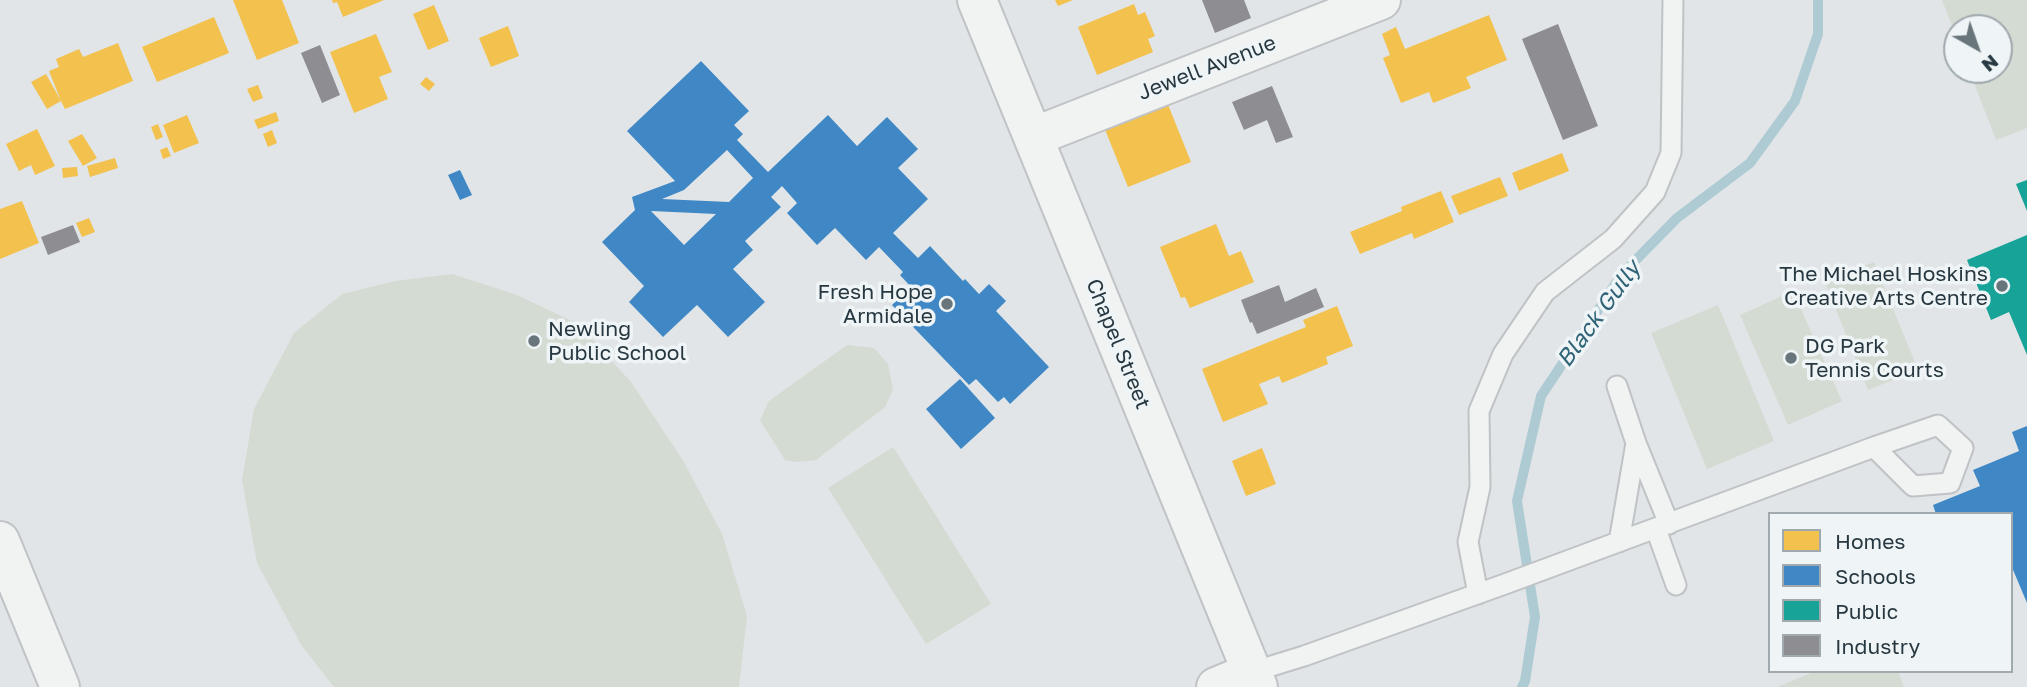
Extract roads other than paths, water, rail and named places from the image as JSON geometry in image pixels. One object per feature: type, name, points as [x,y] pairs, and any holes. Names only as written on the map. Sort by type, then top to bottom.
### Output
[{"type":"street","name":"Chapel Street","points":[[977,0],[1255,680]]},
{"type":"street","name":"Jewell Avenue","points":[[1033,136],[1381,0]]},
{"type":"street","points":[[0,541],[60,687]]},
{"type":"street","points":[[1216,687],[1255,680]]},
{"type":"lane","points":[[1478,594],[1468,542],[1480,487],[1479,411],[1503,354],[1545,292],[1613,239],[1655,192],[1671,153],[1673,0]]},
{"type":"lane","points":[[1617,386],[1662,526],[1676,585]]},
{"type":"lane","points":[[1619,542],[1636,443]]},
{"type":"lane","points":[[1255,680],[1304,656],[1874,447]]},
{"type":"waterway","name":"Black Gully","points":[[1522,687],[1535,617],[1517,501],[1541,396],[1622,274],[1677,218],[1750,163],[1795,101],[1818,34],[1818,0]]},
{"type":"place","name":"The Michael Hoskins Creative Arts Centre","points":[[2002,286]]},
{"type":"place","name":"Fresh Hope Armidale","points":[[947,304]]},
{"type":"place","name":"Newling Public School","points":[[534,341]]},
{"type":"place","name":"DG Park Tennis Courts","points":[[1791,358]]}]
